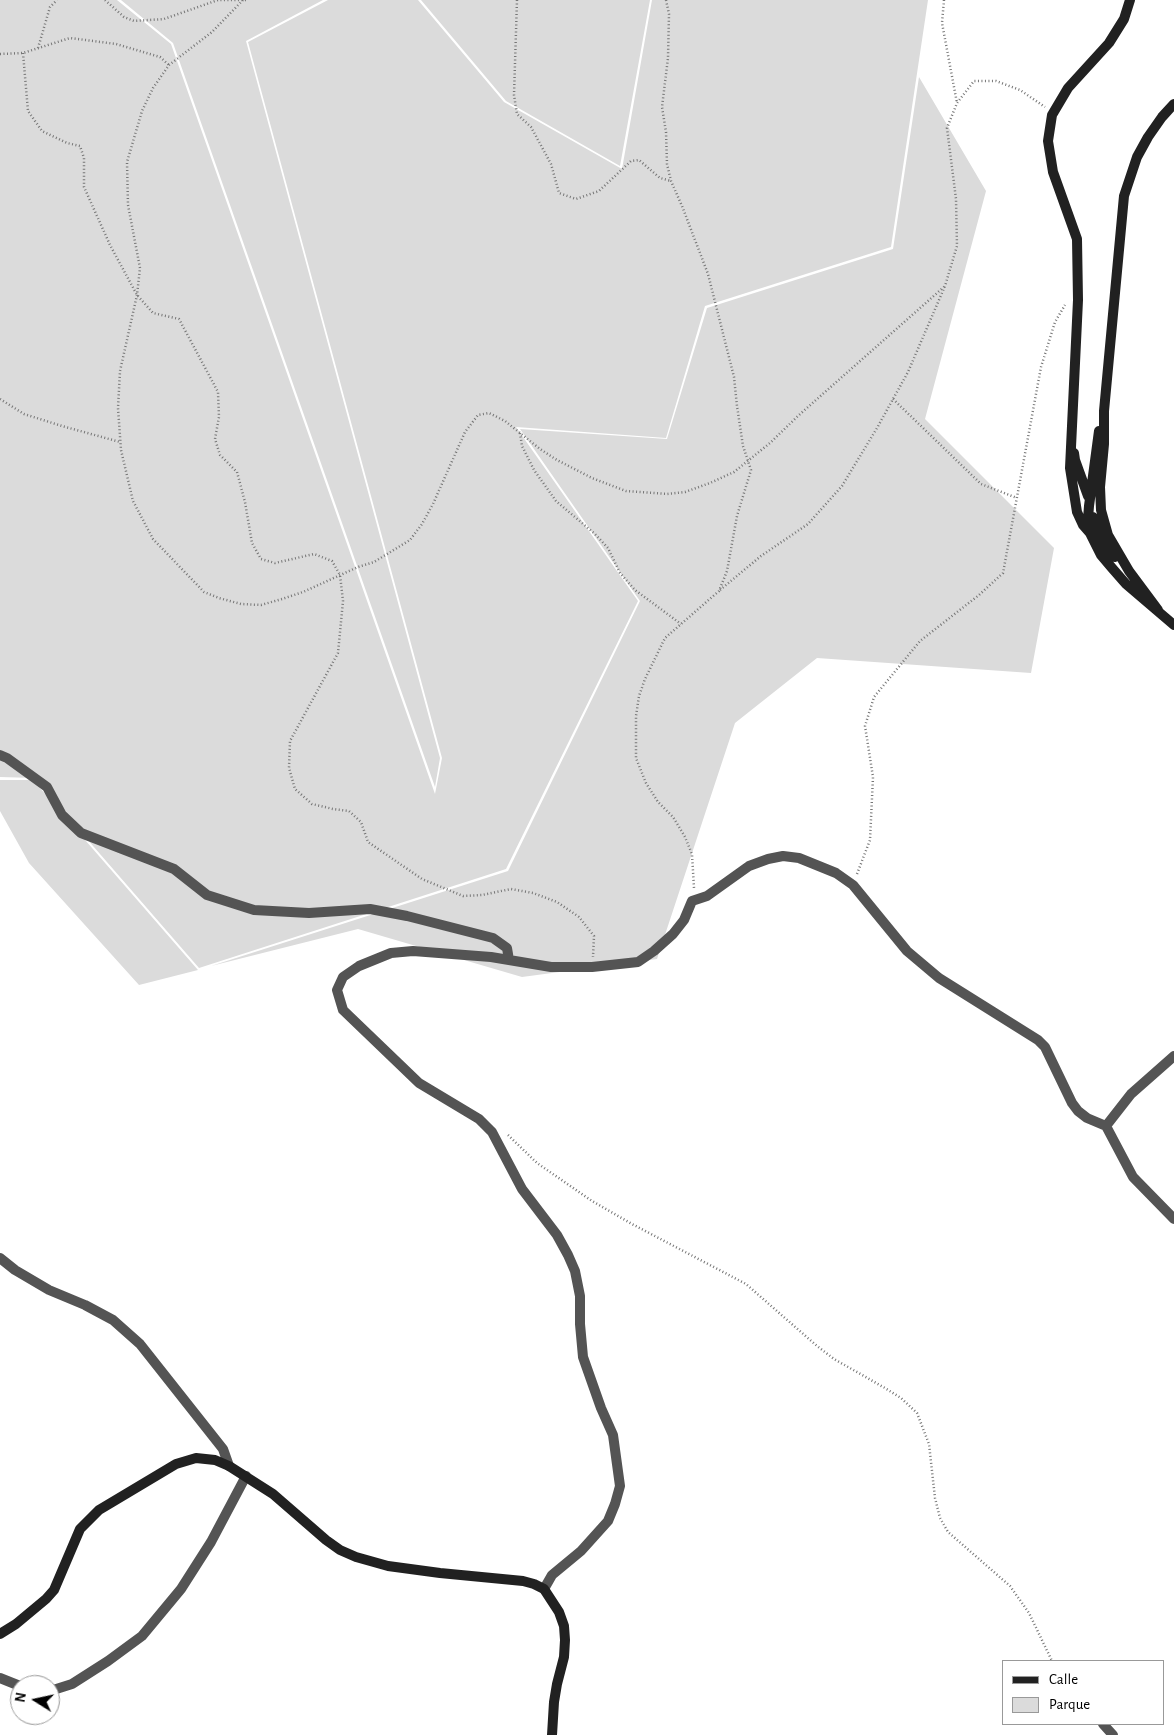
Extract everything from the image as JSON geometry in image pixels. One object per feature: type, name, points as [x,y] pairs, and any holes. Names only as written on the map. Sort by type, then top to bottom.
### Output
[{"type":"street","points":[[1130,0],[1124,19],[1109,43],[1068,88],[1052,115],[1048,141],[1053,172],[1076,239],[1078,284],[1070,468],[1077,512],[1082,525],[1090,533],[1101,555],[1126,584],[1174,625]]},
{"type":"street","points":[[1090,533],[1100,487],[1104,444],[1104,411],[1124,196],[1136,157],[1162,117],[1174,104]]},
{"type":"street","points":[[1087,485],[1104,411]]},
{"type":"street","points":[[1071,430],[1075,460],[1087,485],[1094,511],[1126,566],[1158,610]]},
{"type":"street","points":[[1074,494],[1082,507],[1094,511]]},
{"type":"street","points":[[0,755],[47,787],[62,815],[81,833],[174,869],[207,895],[254,910],[309,913],[370,909],[407,916],[493,938],[507,948],[509,960]]},
{"type":"street","points":[[544,1590],[552,1575],[581,1551],[608,1521],[616,1504],[620,1486],[612,1435],[584,1357],[580,1324],[580,1296],[575,1271],[557,1235],[522,1189],[492,1132],[479,1119],[419,1083],[343,1010],[337,990],[343,977],[359,966],[391,953],[413,950],[509,960],[551,967],[592,967],[638,962],[673,934],[684,920],[692,902],[707,896],[750,866],[783,856],[799,858],[818,864],[836,873],[853,885],[907,951],[939,978],[1038,1040],[1045,1047],[1072,1103],[1078,1111],[1087,1118],[1106,1126],[1133,1177],[1174,1219]]},
{"type":"street","points":[[1106,1126],[1132,1094],[1174,1056]]},
{"type":"street","points":[[0,1258],[14,1270],[49,1290],[85,1305],[113,1320],[140,1344],[223,1449],[229,1466]]},
{"type":"street","points":[[0,1634],[16,1624],[54,1590],[80,1529],[99,1510],[186,1460],[206,1458],[229,1466],[246,1476],[284,1502],[326,1540],[340,1550],[356,1557],[388,1566],[524,1581],[544,1590],[559,1612],[564,1626],[565,1640],[564,1657],[556,1684],[552,1735]]},
{"type":"street","points":[[60,1688],[72,1684],[142,1636],[181,1589],[211,1542],[246,1476]]},
{"type":"street","points":[[1104,1725],[1113,1735]]},
{"type":"path","points":[[38,48],[50,7],[57,0]]},
{"type":"path","points":[[105,0],[124,17],[134,21],[164,19],[218,0],[244,0]]},
{"type":"path","points":[[244,0],[212,32],[169,64],[153,88],[142,111],[127,162],[128,204],[140,268],[137,295],[120,371],[118,408],[120,442],[133,501],[153,539],[204,592],[241,604],[261,605],[303,592],[374,562],[410,540],[433,504],[465,432],[478,415],[489,413],[504,421],[540,449],[575,470],[626,492],[667,494],[685,492],[734,472],[770,443],[945,286]]},
{"type":"path","points":[[517,0],[514,95],[517,114],[531,127],[551,164],[559,193],[576,199],[599,191],[631,161],[639,160],[660,178],[671,181]]},
{"type":"path","points":[[666,0],[669,14],[668,50],[662,107],[666,132],[667,164],[671,181],[692,230],[713,289],[734,377],[736,406],[747,461],[751,470],[737,516],[727,571],[719,591]]},
{"type":"path","points":[[944,0],[942,24],[957,103]]},
{"type":"path","points":[[0,54],[23,53],[70,38],[93,40],[138,50],[160,57],[169,64]]},
{"type":"path","points":[[23,53],[28,111],[42,132],[67,143],[80,146],[84,158],[84,187],[110,245],[137,295],[152,313],[179,319],[218,392],[219,417],[215,439],[220,454],[238,472],[252,543],[261,559],[275,564],[314,554],[332,561],[340,575],[343,601],[338,652],[290,741],[289,768],[294,789],[312,804],[333,810],[349,811],[361,822],[368,842],[422,879],[463,896],[482,895],[511,889],[533,893],[557,902],[579,917],[594,936],[592,967]]},
{"type":"path","points":[[692,902],[694,880],[692,854],[673,817],[658,802],[646,783],[636,758],[638,696],[645,678],[665,638],[761,556],[808,524],[842,486],[908,372],[945,286],[957,246],[956,199],[947,128],[957,103],[974,81],[996,81],[1020,90],[1042,105],[1052,115]]},
{"type":"path","points":[[853,885],[870,840],[873,777],[865,726],[874,697],[920,641],[979,596],[1003,573],[1041,367],[1056,322],[1078,284]]},
{"type":"path","points":[[893,399],[980,484],[1017,498]]},
{"type":"path","points":[[0,400],[24,414],[120,442]]},
{"type":"path","points":[[520,434],[522,446],[534,470],[556,501],[595,534],[608,548],[620,573],[635,590],[681,624]]},
{"type":"path","points":[[492,1132],[501,1129],[538,1163],[592,1201],[746,1284],[834,1359],[901,1398],[917,1413],[929,1444],[935,1498],[940,1518],[948,1532],[1010,1586],[1029,1613],[1052,1660]]},
{"type":"green space","points":[[0,0],[117,0],[171,44],[435,794],[442,758],[248,42],[328,0],[418,0],[504,102],[622,169],[652,0],[928,0],[891,247],[705,306],[666,438],[516,427],[638,601],[506,869],[199,968],[34,778],[0,777]]},
{"type":"green space","points":[[121,0],[323,0],[246,41],[440,758],[435,787],[173,43]]},
{"type":"green space","points":[[421,0],[650,0],[620,166],[506,101]]},
{"type":"green space","points":[[919,77],[986,191],[925,419],[1054,548],[1031,673],[817,658],[735,723],[657,959],[522,977],[358,929],[211,966],[508,871],[640,601],[520,429],[667,439],[707,308],[893,249]]},
{"type":"green space","points":[[0,780],[33,780],[198,970],[139,985],[29,863],[0,811]]}]
